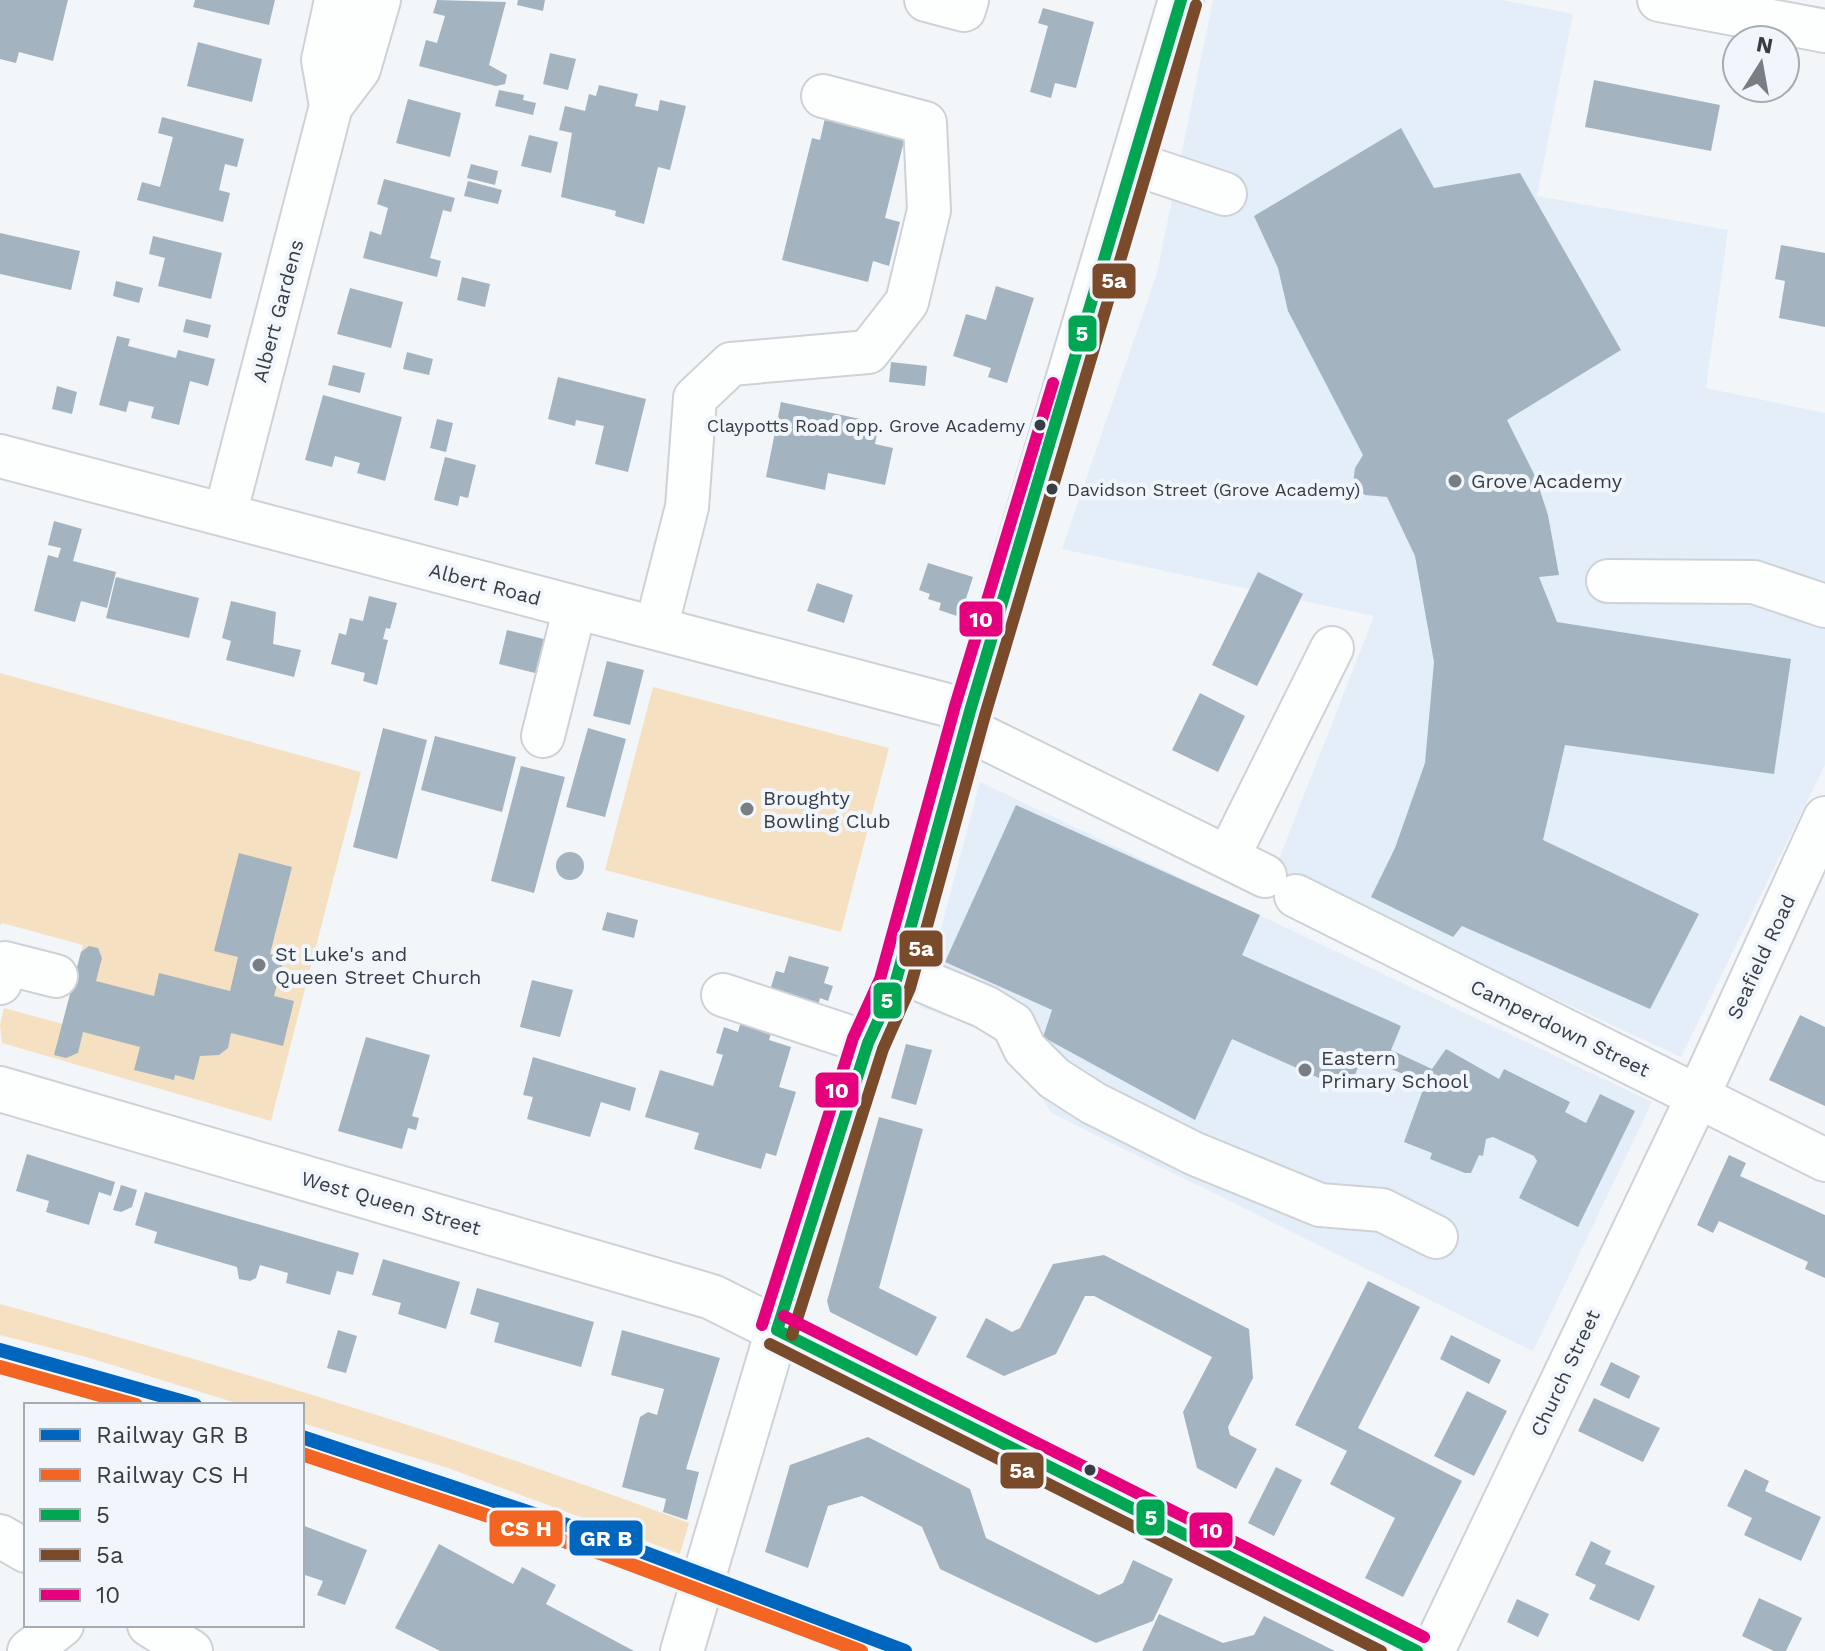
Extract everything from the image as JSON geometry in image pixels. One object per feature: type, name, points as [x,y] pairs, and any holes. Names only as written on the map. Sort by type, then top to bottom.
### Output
[{"type":"main road","points":[[777,1330],[868,1043],[899,971],[967,721],[1135,164],[1181,0]]},
{"type":"main road","name":"West Queen Street","points":[[0,1089],[712,1297],[1417,1651]]},
{"type":"street","name":"Albert Gardens","points":[[331,106],[323,60],[336,0]]},
{"type":"street","name":"Albert Gardens","points":[[225,515],[331,106],[359,69],[379,0]]},
{"type":"street","points":[[926,0],[964,10],[967,0]]},
{"type":"street","points":[[1659,0],[1825,31]]},
{"type":"street","points":[[656,628],[687,507],[695,398],[731,364],[868,352],[907,302],[929,210],[925,123],[823,96]]},
{"type":"street","points":[[1135,164],[1225,194]]},
{"type":"street","name":"Albert Road","points":[[0,456],[656,628],[967,721]]},
{"type":"street","points":[[1608,581],[1754,582],[1825,606]]},
{"type":"street","points":[[543,736],[575,607]]},
{"type":"street","points":[[1228,857],[1332,648]]},
{"type":"street","name":"Camperdown Street","points":[[967,721],[983,737],[1228,857],[1825,1160]]},
{"type":"street","name":"Seafield Road","points":[[1698,1096],[1825,818]]},
{"type":"street","points":[[0,983],[5,963],[56,976]]},
{"type":"street","points":[[899,971],[985,1007],[1013,1024],[1025,1049],[1054,1078],[1093,1103],[1195,1154],[1320,1205],[1382,1210],[1436,1237]]},
{"type":"street","points":[[723,995],[868,1043]]},
{"type":"street","name":"Church Street","points":[[1433,1651],[1698,1096]]},
{"type":"street","points":[[685,1639],[777,1330]]},
{"type":"street","points":[[0,1536],[24,1550]]},
{"type":"street","points":[[29,1651],[59,1627]]},
{"type":"street","points":[[152,1627],[191,1651]]},
{"type":"shaded area","name":"Grove Academy","points":[[1213,0],[1501,0],[1573,14],[1537,196],[1728,230],[1706,388],[1825,413],[1825,765],[1681,1057],[1286,874],[1277,864],[1374,616],[1062,549],[1157,273]]},
{"type":"shaded area","points":[[0,673],[361,772],[271,1121],[2,1043],[0,1025],[4,1008],[63,1024],[83,945],[2,923],[0,926]]},
{"type":"shaded area","name":"Broughty Bowling Club","points":[[653,687],[889,748],[841,932],[605,870]]},
{"type":"shaded area","name":"Eastern Primary School","points":[[980,782],[1652,1102],[1533,1351],[1051,1113],[1005,1037],[920,1007]]},
{"type":"shaded area","points":[[0,1304],[347,1406],[519,1462],[689,1523],[680,1554],[448,1468],[304,1424],[304,1403],[236,1403],[86,1357],[0,1335]]},
{"type":"building","points":[[0,0],[68,0],[53,61],[19,52],[16,63],[0,59]]},
{"type":"building","points":[[195,0],[275,0],[269,25],[193,7]]},
{"type":"building","points":[[437,0],[506,2],[489,65],[507,75],[505,84],[496,86],[419,66],[426,40],[437,43],[445,16],[433,13]]},
{"type":"building","points":[[518,0],[545,0],[543,11],[517,5]]},
{"type":"building","points":[[1043,8],[1094,22],[1076,88],[1055,83],[1051,98],[1030,92],[1048,26],[1038,23]]},
{"type":"building","points":[[198,42],[262,59],[252,102],[187,86]]},
{"type":"building","points":[[550,53],[576,59],[568,90],[543,84]]},
{"type":"building","points":[[1594,80],[1720,105],[1711,151],[1585,127]]},
{"type":"building","points":[[599,85],[638,94],[635,106],[658,111],[660,100],[686,106],[670,170],[658,167],[644,224],[615,216],[616,211],[561,197],[572,133],[559,130],[565,106],[585,111],[589,94],[596,96]]},
{"type":"building","points":[[499,90],[524,95],[523,100],[536,103],[533,115],[495,106]]},
{"type":"building","points":[[408,99],[461,113],[450,157],[396,143]]},
{"type":"building","points":[[162,117],[244,139],[237,167],[225,164],[219,190],[230,193],[223,222],[137,200],[142,182],[160,187],[173,137],[158,133]]},
{"type":"building","points":[[825,118],[905,137],[885,218],[900,222],[889,266],[873,261],[868,282],[782,260],[812,138],[820,140]]},
{"type":"building","points":[[1401,128],[1434,188],[1520,173],[1621,350],[1507,420],[1536,478],[1548,515],[1559,575],[1539,577],[1557,622],[1791,659],[1774,774],[1565,745],[1543,840],[1699,914],[1650,1009],[1462,926],[1453,937],[1371,897],[1395,848],[1425,763],[1434,662],[1415,556],[1387,497],[1365,495],[1353,484],[1355,468],[1363,455],[1288,311],[1278,268],[1254,216]]},
{"type":"building","points":[[529,135],[558,142],[551,173],[521,166]]},
{"type":"building","points":[[471,164],[498,171],[495,185],[467,178]]},
{"type":"building","points":[[384,179],[455,198],[451,212],[443,210],[430,258],[441,261],[437,277],[363,258],[370,231],[381,235],[388,208],[377,204]]},
{"type":"building","points":[[468,181],[502,190],[498,204],[464,196]]},
{"type":"building","points":[[0,233],[80,251],[71,290],[0,274]]},
{"type":"building","points":[[153,236],[222,253],[211,299],[158,286],[165,258],[149,254]]},
{"type":"building","points":[[1781,245],[1825,253],[1825,327],[1779,318],[1785,281],[1775,279]]},
{"type":"building","points":[[462,277],[490,284],[485,307],[457,300]]},
{"type":"building","points":[[116,281],[143,288],[139,303],[113,296]]},
{"type":"building","points":[[996,286],[1034,298],[1007,383],[988,377],[991,368],[953,356],[966,314],[986,320]]},
{"type":"building","points":[[350,288],[403,302],[391,348],[337,334]]},
{"type":"building","points":[[186,319],[211,325],[208,338],[183,332]]},
{"type":"building","points":[[117,336],[130,339],[128,346],[176,358],[178,350],[215,359],[208,386],[190,381],[179,425],[151,418],[154,407],[129,401],[126,412],[99,405]]},
{"type":"building","points":[[407,352],[433,359],[429,375],[403,369]]},
{"type":"building","points":[[891,362],[927,366],[925,386],[889,382]]},
{"type":"building","points":[[333,365],[365,373],[360,393],[328,385]]},
{"type":"building","points":[[558,377],[646,399],[628,472],[595,464],[604,426],[576,420],[575,426],[548,419]]},
{"type":"building","points":[[57,386],[77,392],[72,414],[52,409]]},
{"type":"building","points":[[323,395],[402,417],[385,481],[357,473],[360,463],[335,456],[332,467],[305,460]]},
{"type":"building","points":[[781,402],[879,423],[875,444],[893,448],[885,485],[828,473],[825,490],[766,477]]},
{"type":"building","points":[[437,419],[453,423],[446,452],[430,448]]},
{"type":"building","points":[[445,457],[476,465],[468,498],[460,496],[458,506],[434,500]]},
{"type":"building","points":[[54,521],[82,529],[73,561],[116,572],[107,608],[81,601],[75,622],[34,611],[48,555],[58,558],[61,548],[48,545]]},
{"type":"building","points":[[928,563],[973,577],[960,617],[939,610],[941,603],[928,599],[930,594],[919,590]]},
{"type":"building","points":[[1258,572],[1303,594],[1257,686],[1212,665]]},
{"type":"building","points":[[116,577],[199,598],[189,638],[106,618]]},
{"type":"building","points":[[817,583],[853,595],[844,623],[807,611]]},
{"type":"building","points":[[369,596],[397,603],[390,629],[386,628],[383,639],[388,640],[377,685],[363,681],[365,673],[331,664],[339,633],[346,635],[350,618],[363,621]]},
{"type":"building","points":[[231,601],[276,612],[273,644],[301,650],[294,677],[226,660],[231,641],[222,638]]},
{"type":"building","points":[[507,630],[548,640],[539,674],[499,664]]},
{"type":"building","points":[[607,661],[644,670],[630,725],[593,716]]},
{"type":"building","points":[[1200,693],[1245,716],[1218,772],[1172,750]]},
{"type":"building","points":[[383,728],[427,740],[397,859],[353,847]]},
{"type":"building","points":[[588,728],[626,739],[605,817],[566,807]]},
{"type":"building","points":[[435,736],[516,757],[502,812],[421,790]]},
{"type":"building","points":[[521,766],[565,777],[534,893],[491,881]]},
{"type":"building","points":[[1016,805],[1260,915],[1242,955],[1401,1026],[1391,1050],[1432,1069],[1446,1049],[1499,1079],[1504,1069],[1570,1102],[1565,1112],[1586,1123],[1600,1094],[1635,1111],[1578,1227],[1519,1198],[1537,1161],[1534,1156],[1493,1137],[1486,1139],[1483,1156],[1479,1155],[1471,1173],[1465,1173],[1430,1159],[1432,1153],[1404,1142],[1425,1084],[1363,1056],[1348,1091],[1232,1039],[1195,1120],[1043,1037],[1052,1010],[945,962]]},
{"type":"building","points":[[570,852],[580,856],[584,866],[580,876],[570,880],[560,876],[556,866],[560,856]]},
{"type":"building","name":"St Luke's and Queen Street Church","points":[[239,853],[292,867],[270,954],[284,958],[274,996],[294,1001],[283,1046],[231,1033],[228,1048],[219,1055],[200,1056],[194,1080],[175,1075],[174,1080],[134,1070],[140,1047],[83,1032],[78,1053],[66,1058],[54,1055],[81,952],[89,946],[98,948],[102,958],[96,981],[154,996],[159,973],[230,991],[238,957],[214,951]]},
{"type":"building","points":[[607,912],[638,920],[634,938],[602,930]]},
{"type":"building","points":[[789,956],[829,967],[824,983],[833,986],[828,1001],[820,998],[817,1010],[768,996],[776,971],[784,973]]},
{"type":"building","points":[[532,980],[573,990],[560,1037],[520,1027]]},
{"type":"building","points":[[1800,1015],[1825,1027],[1825,1106],[1769,1080]]},
{"type":"building","points":[[742,1018],[773,1027],[769,1040],[791,1047],[779,1087],[796,1092],[776,1156],[766,1153],[761,1169],[694,1149],[699,1133],[645,1117],[660,1070],[713,1086],[723,1055],[716,1053],[724,1027],[738,1032]]},
{"type":"building","points":[[366,1037],[430,1055],[412,1116],[419,1118],[416,1130],[408,1128],[402,1149],[338,1131]]},
{"type":"building","points":[[906,1044],[932,1050],[916,1105],[891,1098]]},
{"type":"building","points":[[533,1057],[636,1088],[630,1111],[601,1102],[590,1137],[527,1119],[533,1097],[523,1095]]},
{"type":"building","points":[[879,1117],[923,1129],[879,1288],[937,1317],[917,1356],[830,1312],[827,1301]]},
{"type":"building","points":[[27,1154],[115,1182],[111,1196],[99,1192],[89,1225],[46,1212],[49,1201],[16,1191]]},
{"type":"building","points":[[1729,1155],[1746,1163],[1740,1176],[1825,1215],[1825,1278],[1805,1269],[1808,1262],[1719,1221],[1713,1233],[1697,1225]]},
{"type":"building","points":[[121,1185],[137,1190],[132,1207],[121,1212],[113,1210]]},
{"type":"building","points":[[145,1192],[359,1253],[353,1275],[337,1271],[330,1295],[286,1283],[288,1273],[260,1265],[256,1278],[250,1281],[239,1279],[237,1267],[154,1243],[157,1232],[135,1225]]},
{"type":"building","points":[[1104,1255],[1249,1329],[1253,1378],[1228,1427],[1230,1435],[1257,1449],[1236,1489],[1197,1468],[1183,1412],[1212,1357],[1094,1296],[1085,1296],[1056,1354],[1004,1376],[966,1357],[986,1318],[1012,1332],[1020,1328],[1053,1264]]},
{"type":"building","points":[[383,1259],[460,1282],[446,1329],[398,1314],[401,1303],[372,1295]]},
{"type":"building","points":[[1368,1281],[1420,1307],[1358,1428],[1462,1481],[1403,1597],[1365,1578],[1395,1518],[1330,1484],[1347,1451],[1295,1425]]},
{"type":"building","points":[[477,1288],[594,1322],[581,1367],[494,1342],[499,1323],[470,1314]]},
{"type":"building","points":[[338,1330],[357,1336],[346,1373],[327,1368]]},
{"type":"building","points":[[622,1330],[720,1358],[686,1469],[699,1472],[687,1520],[663,1512],[666,1499],[622,1487],[640,1417],[648,1412],[657,1415],[664,1389],[611,1375]]},
{"type":"building","points":[[1451,1335],[1501,1360],[1489,1384],[1440,1359]]},
{"type":"building","points":[[1611,1362],[1640,1376],[1629,1399],[1600,1385]]},
{"type":"building","points":[[1467,1391],[1507,1411],[1474,1476],[1434,1456]]},
{"type":"building","points":[[1594,1398],[1660,1428],[1643,1462],[1578,1431]]},
{"type":"building","points":[[868,1437],[970,1489],[986,1538],[1099,1595],[1123,1583],[1133,1560],[1173,1579],[1153,1621],[1096,1643],[940,1569],[922,1527],[862,1496],[828,1506],[808,1568],[765,1552],[790,1465]]},
{"type":"building","points":[[1276,1467],[1302,1480],[1274,1536],[1248,1523]]},
{"type":"building","points":[[1745,1469],[1769,1481],[1765,1491],[1821,1517],[1801,1561],[1744,1535],[1752,1518],[1727,1506]]},
{"type":"building","points":[[304,1526],[367,1550],[345,1605],[317,1595],[323,1581],[304,1575]]},
{"type":"building","points":[[1591,1541],[1611,1551],[1605,1564],[1655,1586],[1639,1621],[1589,1599],[1596,1585],[1575,1575]]},
{"type":"building","points":[[439,1544],[513,1584],[522,1567],[556,1585],[546,1604],[634,1651],[440,1651],[395,1628]]},
{"type":"building","points":[[1759,1598],[1802,1618],[1786,1651],[1774,1651],[1742,1636]]},
{"type":"building","points":[[1517,1599],[1549,1614],[1538,1637],[1507,1622]]},
{"type":"building","points":[[1159,1614],[1223,1643],[1254,1635],[1264,1616],[1335,1651],[1142,1651]]},
{"type":"transit line","name":"5","points":[[777,1330],[868,1043],[895,984],[970,711],[1181,0]]},
{"type":"transit line","name":"5a","points":[[792,1335],[883,1049],[910,988],[985,715],[1196,5]]},
{"type":"transit line","name":"10","points":[[762,1325],[853,1038],[880,979],[955,706],[1053,383]]},
{"type":"transit line","name":"10","points":[[784,1316],[1424,1637]]},
{"type":"transit line","name":"5","points":[[777,1330],[1417,1651]]},
{"type":"transit line","name":"5a","points":[[770,1344],[1381,1651]]},
{"type":"transit line","points":[[0,1350],[188,1403]]},
{"type":"transit line","points":[[0,1367],[129,1403]]},
{"type":"transit line","points":[[304,1438],[606,1538],[905,1651]]},
{"type":"transit line","points":[[304,1455],[600,1553],[861,1651]]},
{"type":"place","name":"Claypotts Road opp. Grove Academy","points":[[1040,425]]},
{"type":"place","name":"Grove Academy","points":[[1455,481]]},
{"type":"place","name":"Davidson Street (Grove Academy)","points":[[1052,489]]},
{"type":"place","name":"Broughty Bowling Club","points":[[747,809]]},
{"type":"place","name":"St Luke's and Queen Street Church","points":[[259,965]]},
{"type":"place","name":"Eastern Primary School","points":[[1305,1070]]}]
